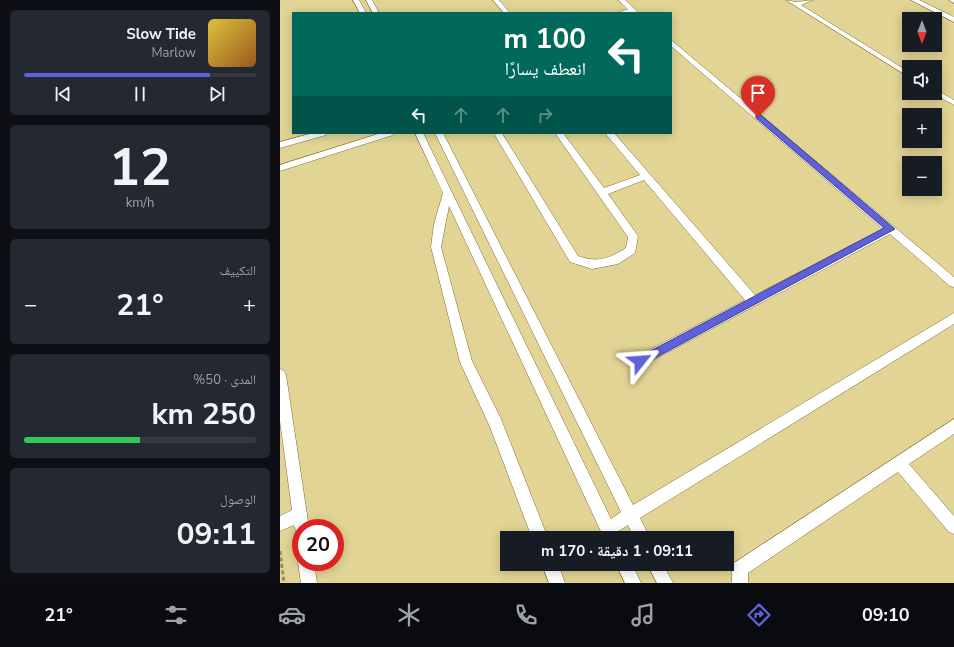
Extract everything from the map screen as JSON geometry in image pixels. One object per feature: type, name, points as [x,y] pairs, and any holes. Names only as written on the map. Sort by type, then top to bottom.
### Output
[{"type":"lane","points":[[356,0],[362,12]]},
{"type":"lane","points":[[369,0],[375,12]]},
{"type":"lane","points":[[496,0],[506,12]]},
{"type":"lane","points":[[621,0],[635,11]]},
{"type":"lane","points":[[792,2],[810,0]]},
{"type":"lane","points":[[914,0],[954,20]]},
{"type":"lane","points":[[792,2],[902,71]]},
{"type":"lane","points":[[672,45],[954,283]]},
{"type":"lane","points":[[942,95],[954,103]]},
{"type":"lane","points":[[280,145],[319,134]]},
{"type":"lane","points":[[280,168],[387,134]]},
{"type":"lane","points":[[419,134],[609,531]]},
{"type":"lane","points":[[440,134],[638,531]]},
{"type":"lane","points":[[500,134],[574,259],[592,265],[614,261],[631,250],[633,236],[560,134]]},
{"type":"lane","points":[[610,134],[753,301]]},
{"type":"lane","points":[[601,193],[646,176]]},
{"type":"lane","points":[[447,194],[438,230],[436,247],[466,362],[496,424],[537,531]]},
{"type":"lane","points":[[640,361],[890,229]]},
{"type":"lane","points":[[612,531],[630,514],[954,318]]},
{"type":"lane","points":[[280,382],[285,447],[301,519]]},
{"type":"lane","points":[[740,583],[740,569],[954,426]]},
{"type":"lane","points":[[899,463],[954,527]]},
{"type":"lane","points":[[280,524],[292,522]]},
{"type":"lane","points":[[307,571],[309,583]]},
{"type":"lane","points":[[553,571],[557,583]]},
{"type":"lane","points":[[627,571],[633,583]]},
{"type":"lane","points":[[659,571],[665,583]]},
{"type":"path","points":[[280,551],[284,583]]},
{"type":"route","points":[[640,361],[890,229],[758,117]]}]
